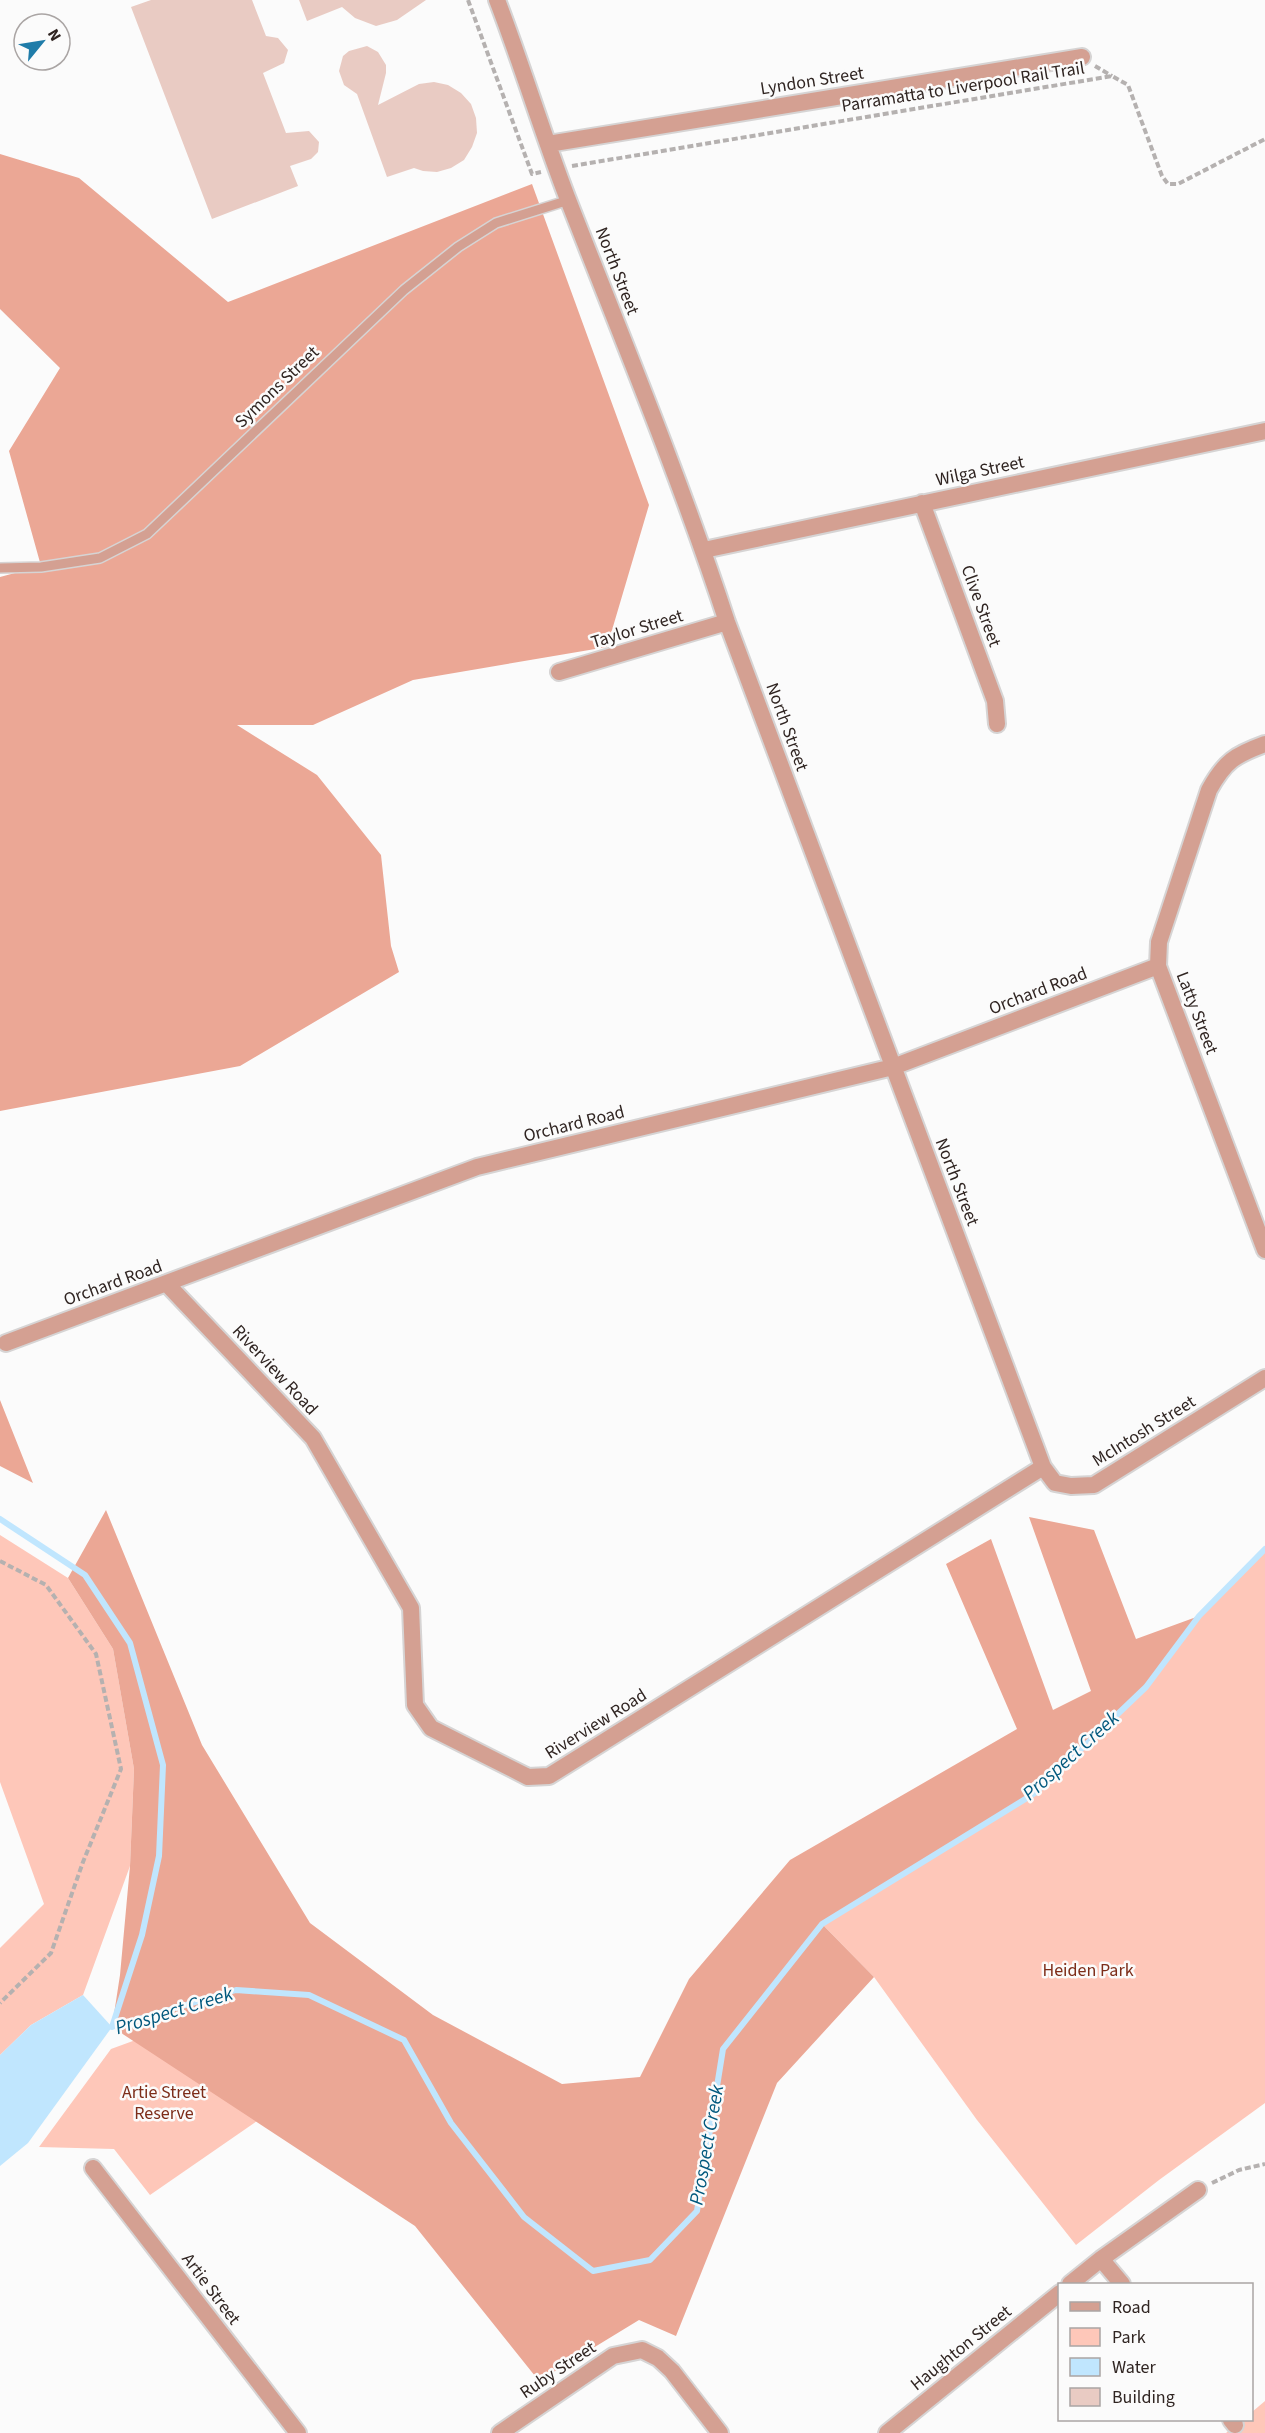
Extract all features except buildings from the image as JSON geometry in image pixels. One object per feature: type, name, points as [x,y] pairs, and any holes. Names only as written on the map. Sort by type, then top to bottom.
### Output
[{"type":"street","name":"North Street","points":[[497,0],[569,200],[704,550],[727,622],[1042,1467]]},
{"type":"street","name":"Lyndon Street","points":[[548,144],[1082,57]]},
{"type":"street","name":"Wilga Street","points":[[704,550],[1265,431]]},
{"type":"street","name":"Clive Street","points":[[922,503],[995,701],[997,724]]},
{"type":"street","name":"Taylor Street","points":[[559,672],[727,622]]},
{"type":"street","name":"Latty Street","points":[[1265,744],[1239,754],[1229,761],[1220,769],[1209,790],[1159,942],[1158,966],[1265,1250]]},
{"type":"street","name":"Orchard Road","points":[[6,1343],[477,1167],[893,1067],[1158,966]]},
{"type":"street","name":"Riverview Road","points":[[166,1284],[313,1438],[411,1608],[415,1705],[431,1728],[528,1777],[549,1776],[1042,1467]]},
{"type":"street","name":"McIntosh Street","points":[[1042,1467],[1055,1483],[1071,1486],[1094,1485],[1265,1378]]},
{"type":"street","name":"Artie Street","points":[[93,2168],[297,2433]]},
{"type":"street","points":[[1071,2283],[1198,2190]]},
{"type":"street","points":[[1101,2259],[1121,2283]]},
{"type":"street","name":"Haughton Street","points":[[887,2433],[1058,2294]]},
{"type":"street","name":"Ruby Street","points":[[501,2433],[614,2356],[642,2350],[658,2358],[672,2371],[720,2433]]},
{"type":"lane","name":"Symons Street","points":[[0,568],[41,567],[100,558],[147,534],[331,357],[413,282],[458,247],[496,223],[569,200]]},
{"type":"path","points":[[468,0],[532,174]]},
{"type":"path","name":"Parramatta to Liverpool Rail Trail","points":[[589,164],[1112,76],[1128,85],[1162,176],[1168,184],[1178,184],[1265,139]]},
{"type":"path","points":[[0,1561],[46,1585],[96,1654],[121,1769],[83,1862],[51,1953],[0,2003]]},
{"type":"path","points":[[1198,2190],[1239,2170],[1265,2164]]},
{"type":"green space","points":[[0,1535],[68,1578],[113,1649],[134,1769],[130,1866],[83,1995],[31,2025],[0,2055],[0,1948],[44,1904],[0,1782]]},
{"type":"green space","name":"Heiden Park","points":[[1265,1549],[1265,2103],[1159,2180],[1076,2245],[977,2120],[874,1977],[822,1924],[1035,1793],[1146,1687],[1199,1616]]},
{"type":"green space","name":"Artie Street Reserve","points":[[204,2015],[351,2056],[150,2195],[114,2149],[39,2147],[111,2049]]},
{"type":"green space","points":[[1265,2401],[1265,2433],[1226,2433],[1241,2421],[1253,2421],[1253,2411]]},
{"type":"shaded area","points":[[0,154],[79,178],[228,302],[532,184],[649,505],[607,647],[413,680],[313,725],[237,725],[317,775],[381,855],[391,946],[399,972],[240,1066],[0,1111],[0,577],[41,566],[9,451],[60,368],[0,309]]},
{"type":"shaded area","points":[[0,1400],[33,1483],[0,1466]]},
{"type":"shaded area","points":[[106,1510],[202,1745],[310,1923],[433,2015],[562,2084],[640,2077],[689,1979],[790,1860],[1017,1729],[946,1564],[991,1539],[1053,1710],[1091,1691],[1029,1517],[1094,1530],[1136,1639],[1199,1616],[1146,1687],[1035,1793],[822,1924],[874,1977],[777,2083],[676,2336],[639,2320],[539,2381],[415,2226],[112,2027],[120,1975],[130,1866],[134,1769],[113,1649],[68,1578]]},
{"type":"water","name":"Prospect Creek","points":[[83,1995],[112,2027],[28,2143],[0,2166],[0,2055],[31,2025]]},
{"type":"waterway","points":[[0,1519],[85,1575],[130,1643],[163,1765],[159,1856],[142,1935],[112,2027]]},
{"type":"waterway","name":"Prospect Creek","points":[[112,2027],[236,1990],[309,1995],[404,2040],[451,2123],[524,2217],[593,2271],[650,2260],[697,2211],[723,2049],[822,1924],[1035,1793],[1146,1687],[1199,1616],[1265,1549]]}]
